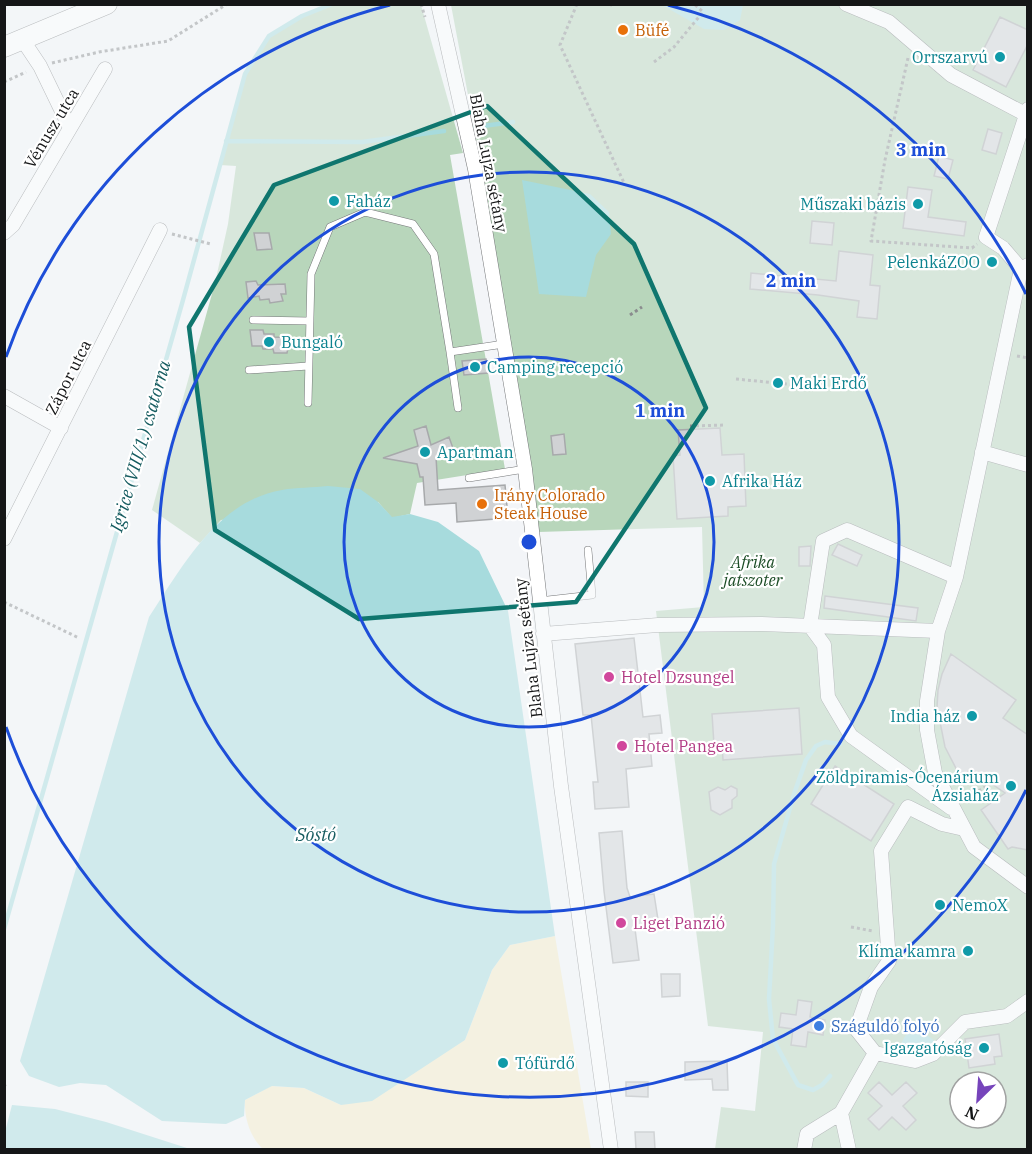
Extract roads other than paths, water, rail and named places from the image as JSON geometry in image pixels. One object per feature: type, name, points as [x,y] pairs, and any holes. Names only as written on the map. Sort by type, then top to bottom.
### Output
[{"type":"main road","points":[[13,43],[107,4]]},
{"type":"street","name":"Blaha Lujza sétány","points":[[438,4],[475,169],[525,469],[561,786],[611,1149]]},
{"type":"street","points":[[846,4],[889,22],[951,75],[1026,112],[987,237],[1024,267],[956,577],[938,631],[927,701],[927,730],[935,773],[974,847],[1028,887]]},
{"type":"street","points":[[13,43],[40,66],[70,128]]},
{"type":"street","name":"Vénusz utca","points":[[4,233],[13,225],[105,69]]},
{"type":"street","name":"Zápor utca","points":[[4,539],[160,230]]},
{"type":"street","points":[[4,396],[61,428]]},
{"type":"street","points":[[982,452],[1028,465]]},
{"type":"street","points":[[953,810],[851,736],[828,697],[824,645],[810,626],[823,541],[847,530],[956,577]]},
{"type":"street","points":[[543,634],[658,625],[810,626],[938,631]]},
{"type":"street","points":[[964,829],[942,824],[908,807],[880,850],[889,961],[871,987],[856,1029],[875,1053],[915,1061],[933,1054],[965,1023],[1007,1016],[1028,1001]]},
{"type":"street","points":[[804,1149],[807,1134],[841,1113],[875,1053]]},
{"type":"street","points":[[841,1113],[849,1149]]},
{"type":"lane","points":[[308,402],[311,274],[330,227],[364,212],[413,224],[434,254],[458,408]]},
{"type":"lane","points":[[253,320],[309,321]]},
{"type":"lane","points":[[450,352],[504,344]]},
{"type":"lane","points":[[249,370],[308,366]]},
{"type":"lane","points":[[469,478],[525,469]]},
{"type":"lane","points":[[539,601],[592,595],[588,550]]},
{"type":"water","points":[[662,5],[743,5],[740,20],[724,30],[704,29]]},
{"type":"water","points":[[522,180],[590,194],[609,212],[611,234],[596,255],[586,297],[539,294]]},
{"type":"water","name":"Sóstó","points":[[328,486],[360,489],[378,502],[392,517],[410,514],[438,522],[479,551],[508,611],[555,936],[510,945],[492,970],[465,1040],[372,1101],[341,1105],[304,1088],[272,1086],[245,1100],[244,1116],[226,1124],[162,1121],[106,1085],[80,1083],[59,1087],[29,1076],[20,1061],[149,617],[188,558],[220,522],[238,507],[282,490]]},
{"type":"water","points":[[919,1029],[936,1042],[913,1055],[899,1052],[905,1037],[910,1032]]},
{"type":"water","points":[[12,1105],[55,1109],[106,1122],[190,1149],[5,1149],[5,1132]]},
{"type":"waterway","name":"Igrice (VIII/1.) csatorna","points":[[4,929],[245,74],[269,36],[302,16],[332,4]]},
{"type":"waterway","points":[[475,127],[513,122]]},
{"type":"waterway","points":[[226,141],[362,142],[444,131]]},
{"type":"waterway","points":[[830,1076],[822,1085],[813,1090],[798,1085],[773,1039],[769,999],[774,864],[806,760],[816,746],[825,742],[840,744]]},
{"type":"place","name":"Büfé","points":[[623,30]]},
{"type":"place","name":"Orrszarvú","points":[[1000,57]]},
{"type":"place","name":"Faház","points":[[334,201]]},
{"type":"place","name":"Műszaki bázis","points":[[918,204]]},
{"type":"place","name":"PelenkáZOO","points":[[992,262]]},
{"type":"place","name":"Bungaló","points":[[269,342]]},
{"type":"place","name":"Camping recepció","points":[[475,367]]},
{"type":"place","name":"Maki Erdő","points":[[778,383]]},
{"type":"place","name":"Apartman","points":[[425,452]]},
{"type":"place","name":"Afrika Ház","points":[[710,481]]},
{"type":"place","name":"Irány Colorado Steak House","points":[[482,504]]},
{"type":"place","name":"Hotel Dzsungel","points":[[609,677]]},
{"type":"place","name":"India ház","points":[[972,716]]},
{"type":"place","name":"Hotel Pangea","points":[[622,746]]},
{"type":"place","name":"Zöldpiramis-Ócenárium Ázsiaház","points":[[1011,786]]},
{"type":"place","name":"NemoX","points":[[940,905]]},
{"type":"place","name":"Liget Panzió","points":[[621,923]]},
{"type":"place","name":"Klíma kamra","points":[[968,951]]},
{"type":"place","name":"Száguldó folyó","points":[[819,1026]]},
{"type":"place","name":"Igazgatóság","points":[[984,1048]]},
{"type":"place","name":"Tófürdő","points":[[503,1063]]},
{"type":"park label","name":"Afrika jatszoter","points":[[753,571]]}]
